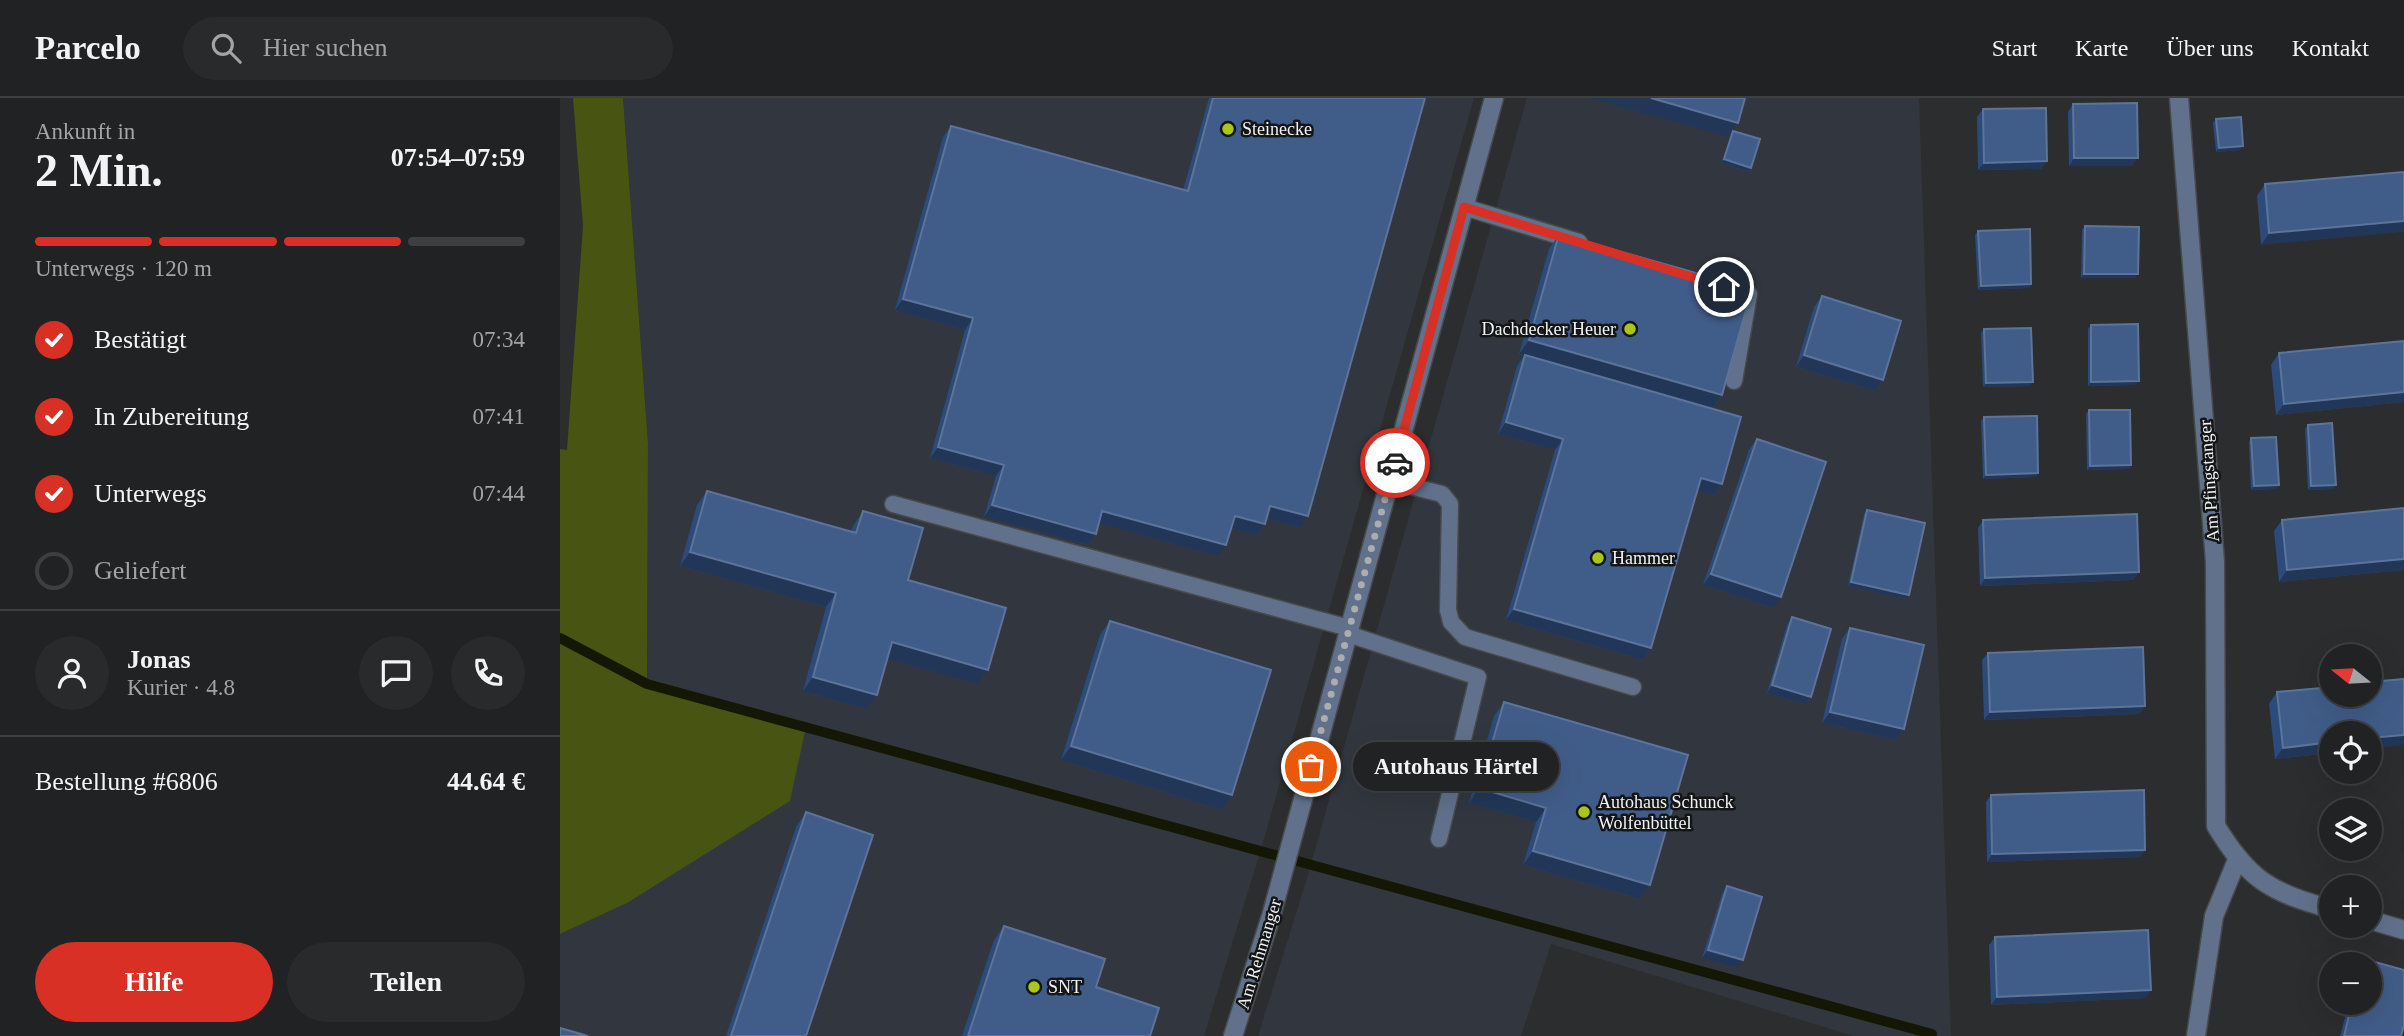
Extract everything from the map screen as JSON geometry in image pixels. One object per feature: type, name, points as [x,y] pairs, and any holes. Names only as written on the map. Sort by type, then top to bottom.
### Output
[{"type":"street","points":[[1348,631],[1494,98]]},
{"type":"street","name":"Am Pfingstanger","points":[[2179,98],[2215,562],[2216,826],[2237,860],[2266,886],[2319,905]]},
{"type":"street","name":"Am Rehmanger","points":[[1233,1036],[1290,847],[1348,631]]},
{"type":"street","points":[[2196,1036],[2214,916],[2237,860]]},
{"type":"street","points":[[2382,924],[2404,930]]},
{"type":"lane","points":[[1464,207],[1593,247]]},
{"type":"lane","points":[[1723,286],[1749,294],[1734,381]]},
{"type":"lane","points":[[1390,481],[1442,494],[1450,504],[1448,610],[1451,622],[1465,637],[1633,688]]},
{"type":"lane","points":[[893,504],[1348,631],[1478,677],[1439,839]]},
{"type":"shaded area","points":[[623,98],[1474,98],[1264,839],[1204,1036],[560,1036],[560,934],[627,903],[806,728],[647,684],[648,443]]},
{"type":"shaded area","points":[[1527,98],[1919,98],[1951,1036],[1854,1036],[1551,944],[1521,1036],[1258,1036],[1307,878]]},
{"type":"green space","points":[[573,98],[623,98],[648,443],[647,684],[806,727],[790,801],[627,903],[560,934],[560,449],[567,450],[583,226]]},
{"type":"building","points":[[1213,98],[1425,98],[1308,516],[1270,506],[1265,524],[1235,516],[1226,545],[1102,511],[1096,534],[992,505],[1004,465],[938,447],[973,318],[903,299],[951,126],[1188,191]]},
{"type":"building","points":[[1651,98],[1745,98],[1738,123]]},
{"type":"building","points":[[2137,103],[2138,158],[2074,158],[2073,104]]},
{"type":"building","points":[[2046,108],[2047,161],[1984,163],[1983,109]]},
{"type":"building","points":[[2241,117],[2243,146],[2219,148],[2216,119]]},
{"type":"building","points":[[1733,131],[1760,139],[1751,168],[1724,159]]},
{"type":"building","points":[[2404,172],[2404,221],[2269,233],[2265,184]]},
{"type":"building","points":[[2085,226],[2139,227],[2138,274],[2084,274]]},
{"type":"building","points":[[2030,229],[2031,284],[1981,286],[1978,231]]},
{"type":"building","name":"Dachdecker Heuer","points":[[1559,234],[1752,289],[1722,395],[1529,340]]},
{"type":"building","points":[[1822,296],[1901,321],[1883,380],[1804,355]]},
{"type":"building","points":[[2138,324],[2139,381],[2091,382],[2091,325]]},
{"type":"building","points":[[2031,328],[2033,382],[1986,383],[1984,329]]},
{"type":"building","points":[[2404,341],[2404,392],[2284,404],[2279,353]]},
{"type":"building","name":"Hammer","points":[[1525,355],[1741,417],[1722,484],[1701,478],[1651,648],[1514,609],[1563,439],[1506,422]]},
{"type":"building","points":[[2089,410],[2130,410],[2131,465],[2090,466]]},
{"type":"building","points":[[2037,416],[2038,473],[1986,475],[1984,417]]},
{"type":"building","points":[[2332,423],[2336,485],[2311,486],[2308,425]]},
{"type":"building","points":[[2276,437],[2279,485],[2254,486],[2251,438]]},
{"type":"building","points":[[1757,439],[1826,462],[1781,597],[1711,574]]},
{"type":"building","points":[[707,491],[856,533],[863,511],[923,528],[908,580],[1006,608],[988,670],[892,642],[877,695],[813,677],[836,593],[690,552]]},
{"type":"building","points":[[2404,508],[2404,559],[2287,570],[2282,520]]},
{"type":"building","points":[[1867,510],[1925,523],[1909,595],[1851,582]]},
{"type":"building","points":[[2137,514],[2139,572],[1985,578],[1983,520]]},
{"type":"building","points":[[1792,617],[1831,629],[1811,697],[1772,685]]},
{"type":"building","points":[[1110,621],[1271,670],[1232,795],[1071,746]]},
{"type":"building","points":[[1850,628],[1924,645],[1904,729],[1830,712]]},
{"type":"building","points":[[2143,647],[2145,706],[1990,712],[1988,653]]},
{"type":"building","points":[[2404,679],[2404,735],[2382,737],[2382,721],[2319,721],[2319,744],[2283,748],[2277,692],[2319,688],[2319,707],[2382,707],[2382,681]]},
{"type":"building","name":"Autohaus Schunck Wolfenbüttel","points":[[1504,702],[1688,755],[1650,885],[1533,851],[1546,808],[1479,788]]},
{"type":"building","points":[[2144,790],[2145,850],[1992,854],[1991,795]]},
{"type":"building","points":[[806,812],[873,835],[806,1036],[731,1036]]},
{"type":"building","points":[[1727,886],[1762,897],[1743,960],[1708,950]]},
{"type":"building","name":"SNT","points":[[1004,926],[1105,959],[1096,987],[1159,1008],[1150,1036],[968,1036]]},
{"type":"building","points":[[2148,930],[2151,990],[1997,997],[1995,937]]},
{"type":"building","points":[[2382,964],[2404,970],[2404,1025],[2401,1036],[2344,1036],[2349,1015],[2382,1015]]},
{"type":"building","points":[[560,1028],[588,1036],[560,1036]]},
{"type":"waterway","points":[[560,638],[647,684],[1932,1034]]},
{"type":"way so far","points":[[1311,767],[1395,463]]},
{"type":"place","name":"Steinecke","points":[[1228,129]]},
{"type":"place","name":"Dachdecker Heuer","points":[[1630,329]]},
{"type":"place","name":"Hammer","points":[[1598,558]]},
{"type":"place","name":"Autohaus Härtel","points":[[1311,767]]},
{"type":"place","name":"Autohaus Schunck Wolfenbüttel","points":[[1584,812]]},
{"type":"place","name":"SNT","points":[[1034,987]]},
{"type":"route","points":[[1395,463],[1464,207],[1724,287]]}]
